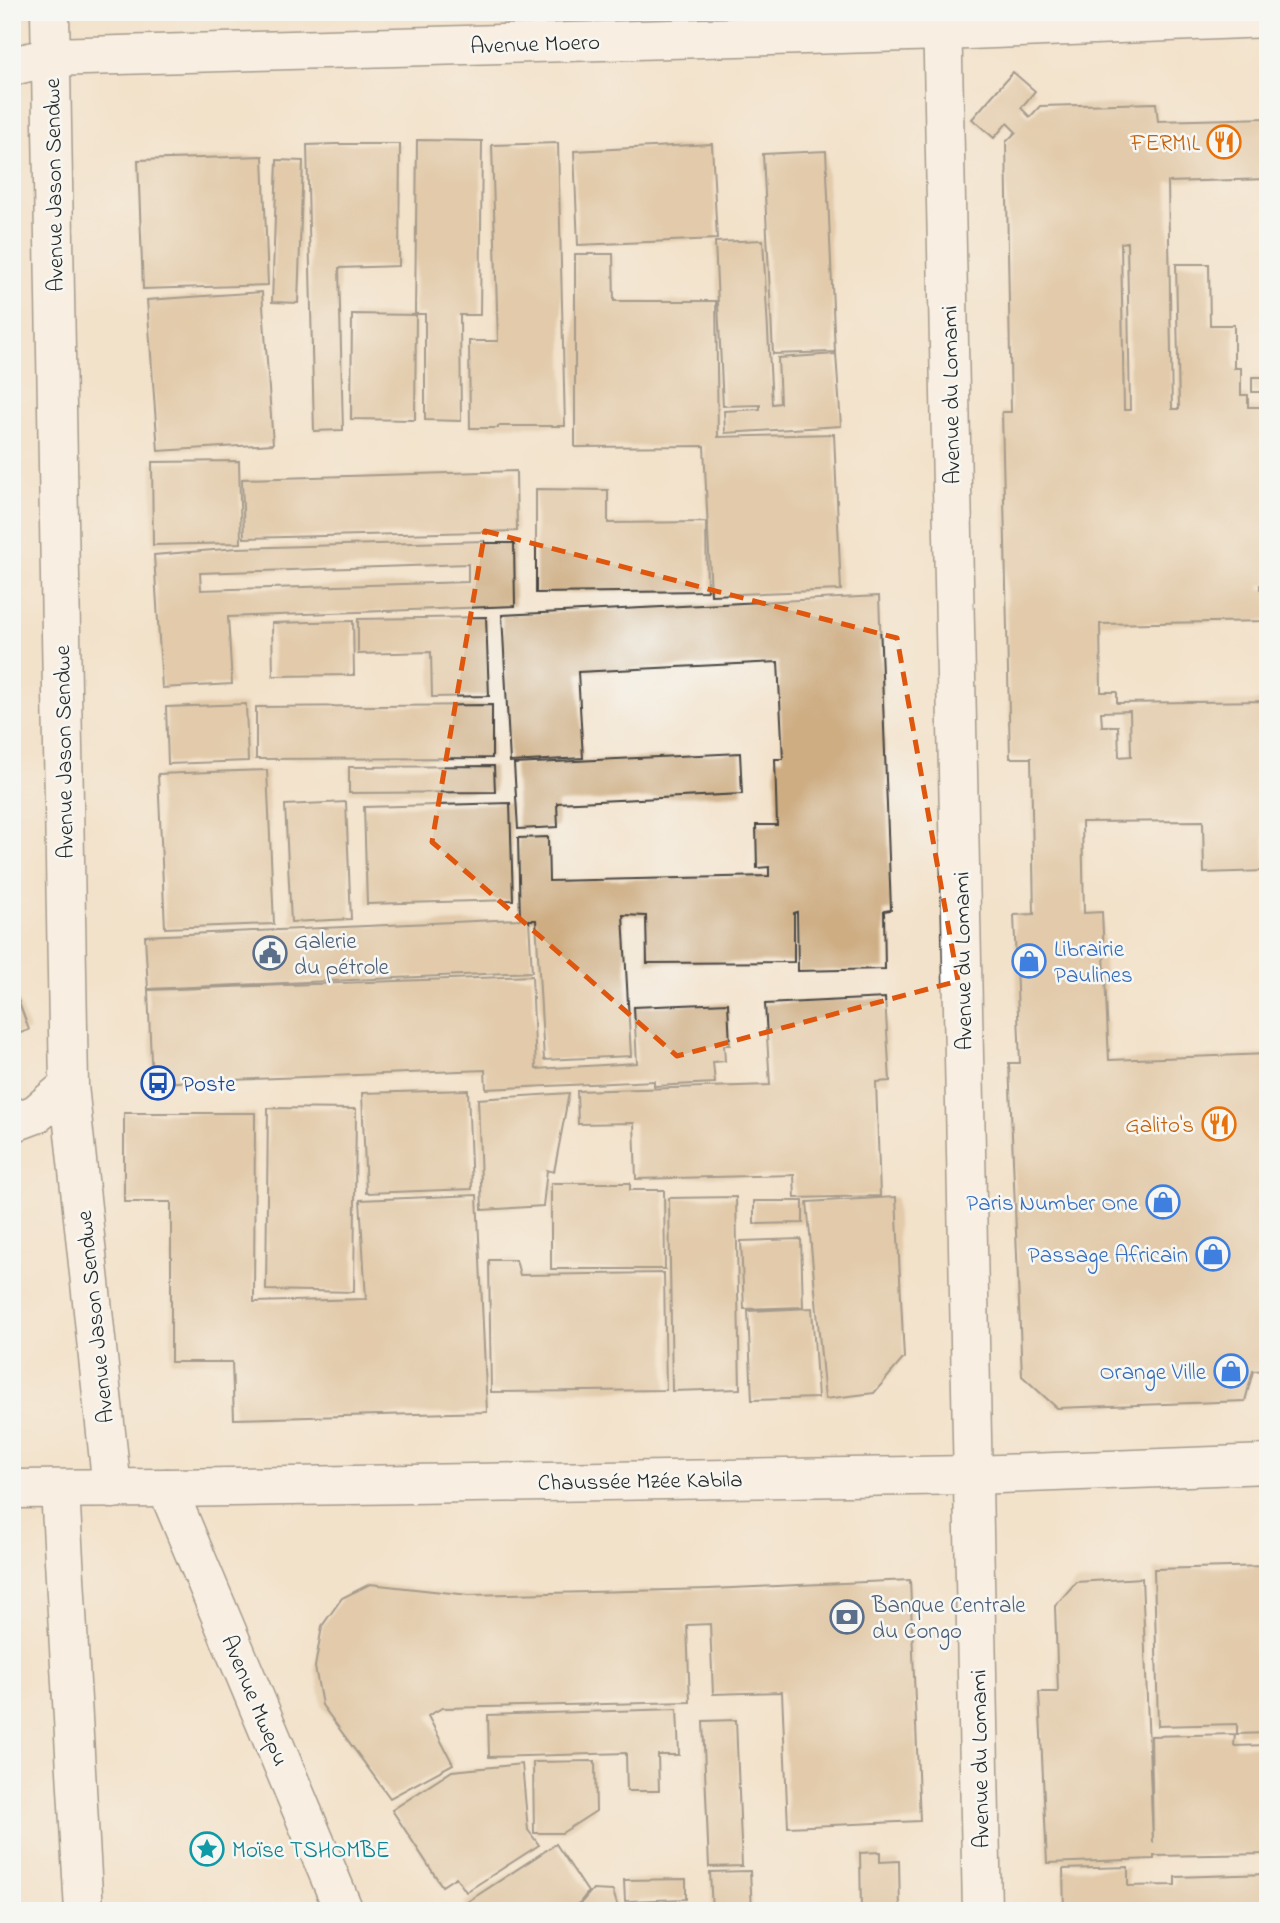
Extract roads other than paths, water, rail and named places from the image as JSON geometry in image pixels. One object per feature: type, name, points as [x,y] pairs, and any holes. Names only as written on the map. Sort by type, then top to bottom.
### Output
[{"type":"main road","name":"Avenue Jason Sendwe","points":[[50,12],[69,1086],[112,1489]]},
{"type":"main road","name":"Avenue Moero","points":[[12,66],[51,57],[943,22],[1268,18]]},
{"type":"main road","name":"Avenue du Lomami","points":[[943,22],[982,1911]]},
{"type":"main road","points":[[12,1123],[37,1114],[69,1086]]},
{"type":"main road","name":"Chaussée Mzée Kabila","points":[[12,1489],[973,1475],[1268,1464]]},
{"type":"main road","name":"Avenue Mwepu","points":[[167,1488],[344,1911]]},
{"type":"main road","points":[[60,1490],[84,1911]]},
{"type":"place","name":"FERMIL","points":[[1224,142]]},
{"type":"place","name":"Galerie du pétrole","points":[[270,953]]},
{"type":"place","name":"Librairie Paulines","points":[[1029,961]]},
{"type":"place","name":"Poste","points":[[158,1083]]},
{"type":"place","name":"Galito's","points":[[1219,1124]]},
{"type":"place","name":"Paris Number One","points":[[1163,1202]]},
{"type":"place","name":"Passage Africain","points":[[1213,1254]]},
{"type":"place","name":"Orange Ville","points":[[1231,1371]]},
{"type":"place","name":"Banque Centrale du Congo","points":[[847,1617]]},
{"type":"place","name":"Moïse TSHOMBE","points":[[207,1849]]}]
